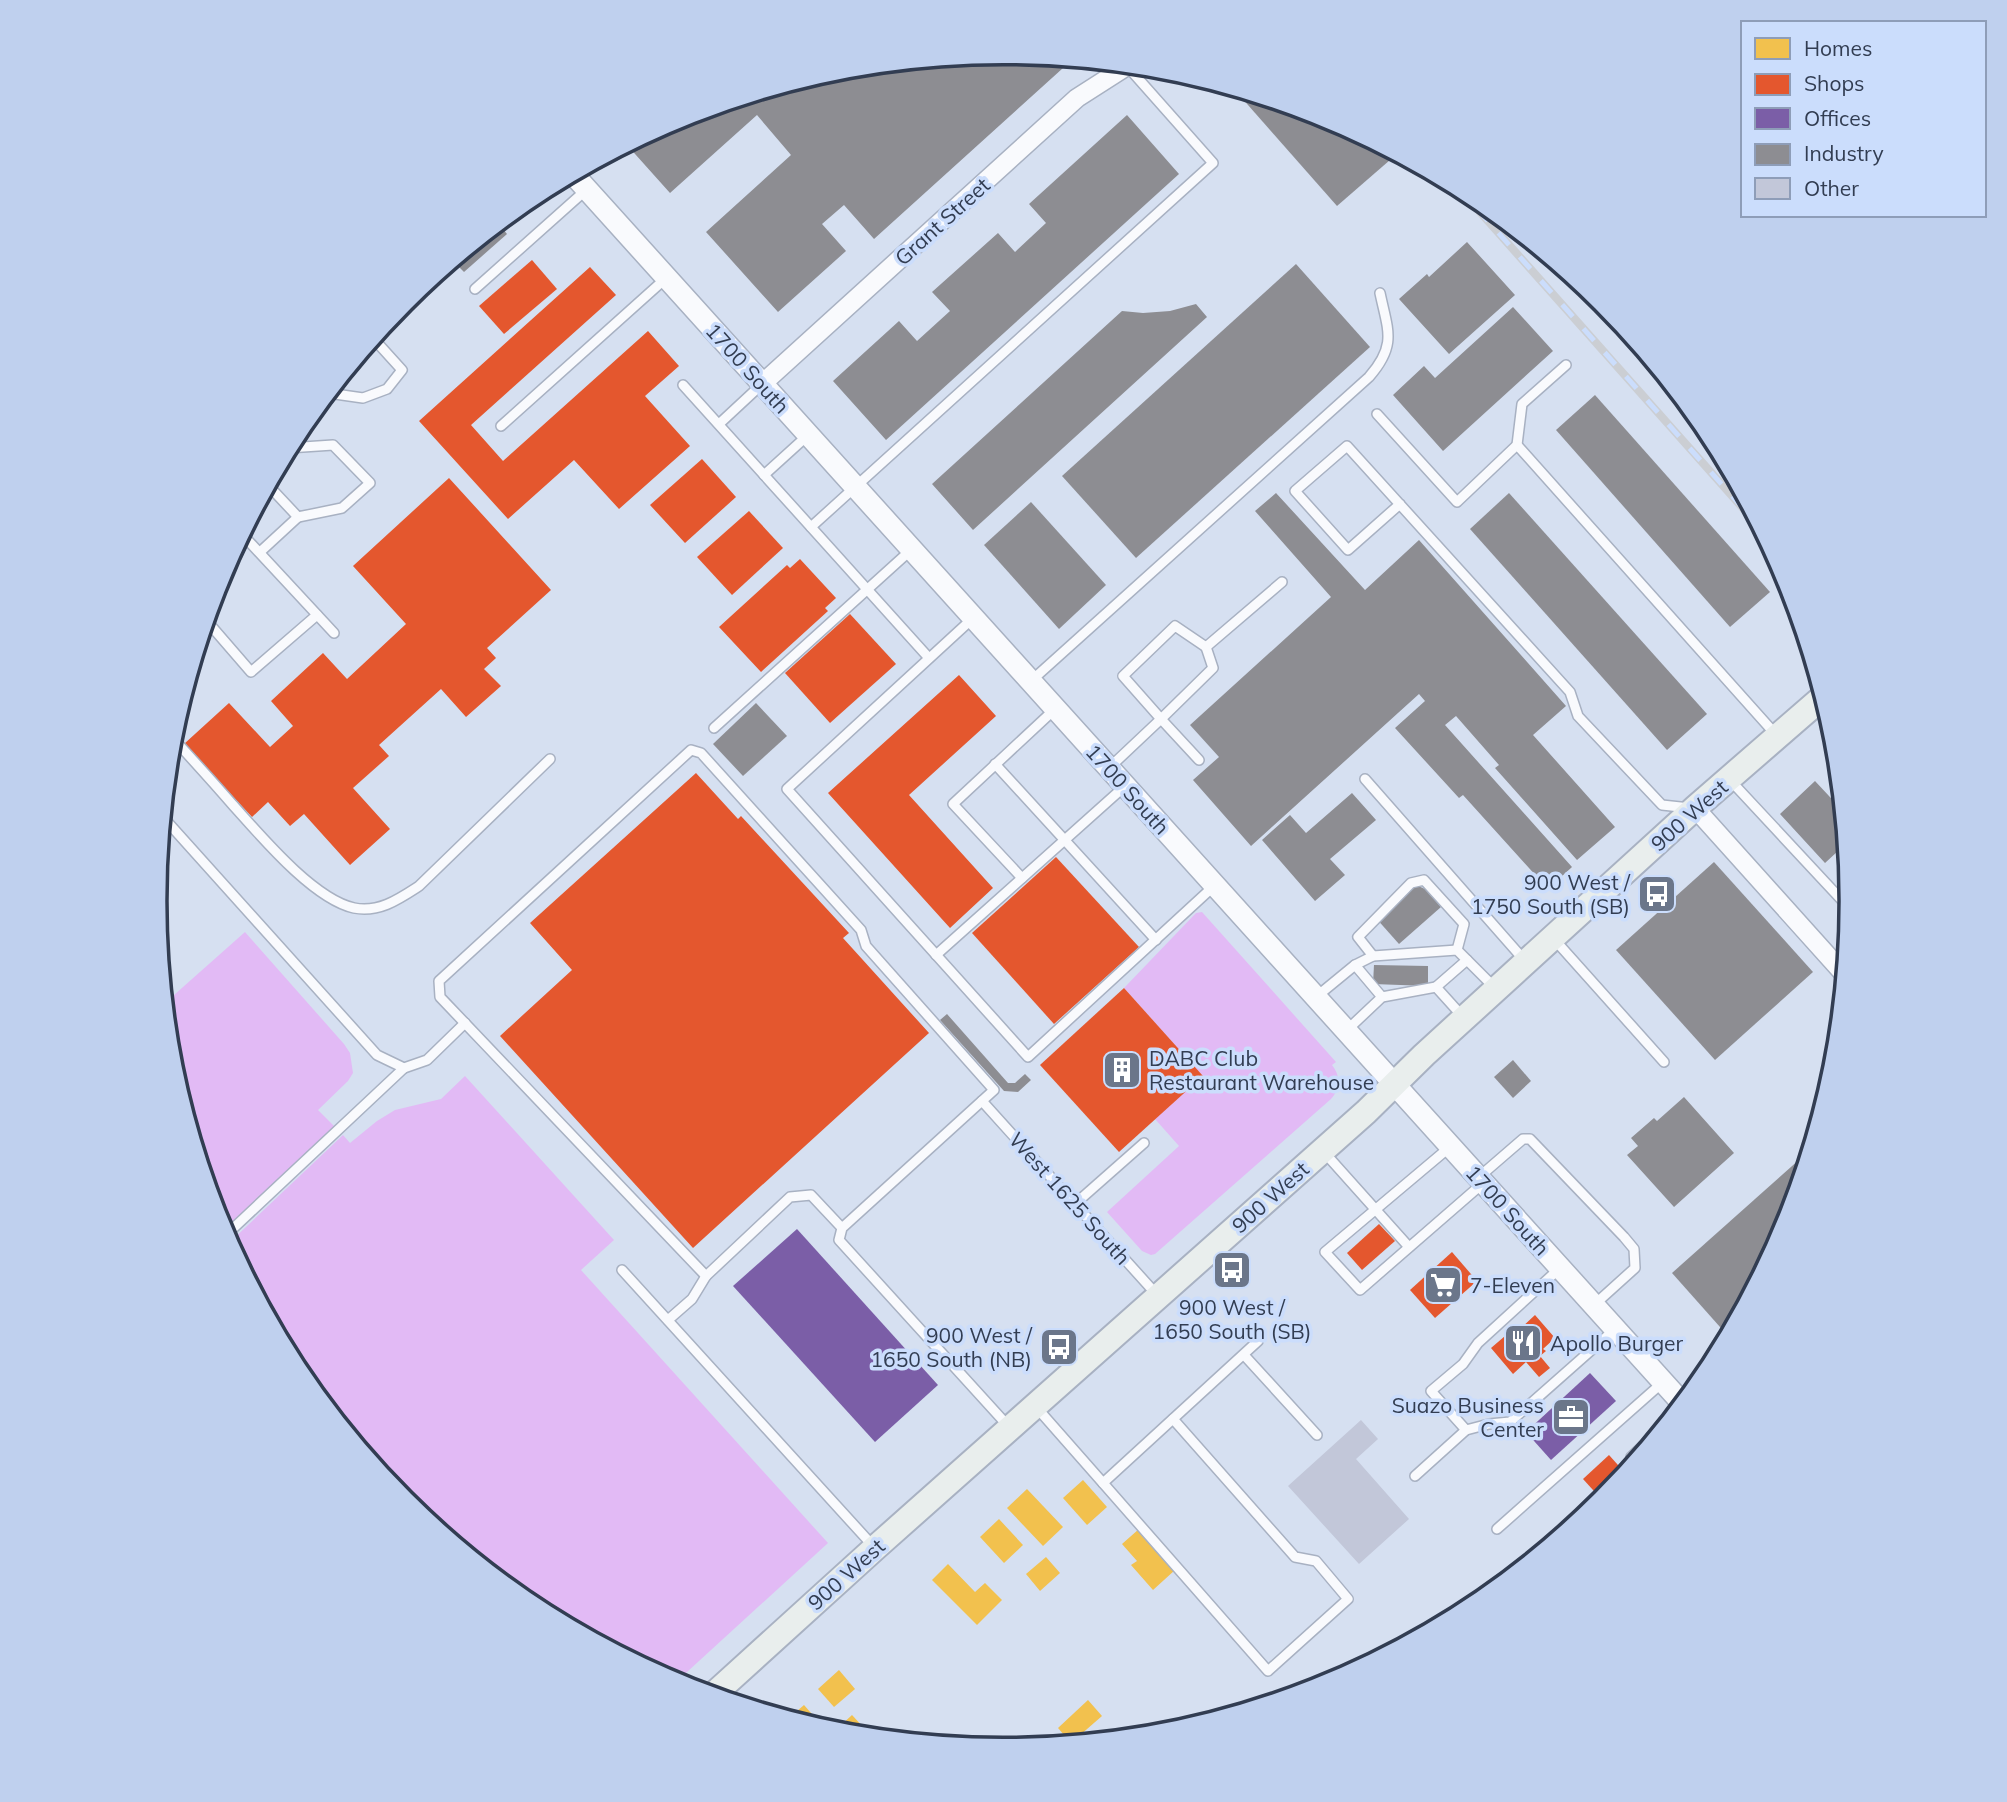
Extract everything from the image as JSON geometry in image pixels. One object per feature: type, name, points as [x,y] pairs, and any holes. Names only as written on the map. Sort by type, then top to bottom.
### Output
[{"type":"main road","name":"900 West","points":[[721,1688],[1322,1151],[1695,808],[1779,737],[1817,711]]},
{"type":"street","name":"Grant Street","points":[[762,384],[1077,98],[1117,73]]},
{"type":"street","name":"1700 South","points":[[580,181],[1677,1397]]},
{"type":"street","points":[[1695,808],[1837,966]]},
{"type":"lane","points":[[811,527],[1213,163],[1136,76]]},
{"type":"lane","points":[[475,289],[580,181]]},
{"type":"lane","points":[[501,426],[667,278]]},
{"type":"lane","points":[[1031,681],[1369,377],[1382,362],[1389,343],[1380,293]]},
{"type":"lane","points":[[338,394],[363,398],[387,389],[402,370],[379,345]]},
{"type":"lane","points":[[1377,414],[1457,502],[1517,445],[1521,404],[1566,365]]},
{"type":"lane","points":[[719,424],[762,384]]},
{"type":"lane","points":[[683,385],[929,658]]},
{"type":"lane","points":[[764,475],[808,435]]},
{"type":"lane","points":[[260,552],[298,517],[342,508],[370,483],[333,445],[301,447]]},
{"type":"lane","points":[[1517,445],[1779,737]]},
{"type":"lane","points":[[1400,504],[1348,550],[1295,491],[1347,446],[1400,504],[1570,692],[1578,716],[1661,805],[1695,808]]},
{"type":"lane","points":[[274,492],[298,517]]},
{"type":"lane","points":[[249,541],[334,633]]},
{"type":"lane","points":[[714,728],[912,550]]},
{"type":"lane","points":[[1206,647],[1282,582]]},
{"type":"lane","points":[[213,628],[251,671],[317,615]]},
{"type":"lane","points":[[973,617],[787,789],[1028,1057],[1215,885]]},
{"type":"lane","points":[[1109,768],[1161,719],[1213,668],[1206,647],[1175,626],[1123,676],[1161,719],[1199,760]]},
{"type":"lane","points":[[1022,878],[953,804],[1055,709]]},
{"type":"lane","points":[[181,748],[271,847],[301,876],[335,901],[355,908],[375,908],[395,902],[419,886],[550,759]]},
{"type":"lane","points":[[705,1276],[440,997],[439,981],[691,750],[701,753],[861,930],[866,946],[995,1090],[842,1228],[839,1240],[1010,1429]]},
{"type":"lane","points":[[995,764],[1156,940]]},
{"type":"lane","points":[[1365,779],[1526,962]]},
{"type":"lane","points":[[1729,779],[1840,898]]},
{"type":"lane","points":[[936,955],[1125,786]]},
{"type":"lane","points":[[171,826],[377,1055],[404,1068]]},
{"type":"lane","points":[[1374,956],[1358,937],[1411,883],[1424,880],[1464,924],[1457,950]]},
{"type":"lane","points":[[1553,938],[1664,1062]]},
{"type":"lane","points":[[1316,997],[1355,965],[1374,956],[1457,950],[1496,989]]},
{"type":"lane","points":[[1346,1031],[1382,997],[1436,987],[1467,960]]},
{"type":"lane","points":[[1355,965],[1382,997]]},
{"type":"lane","points":[[1436,987],[1464,1018]]},
{"type":"lane","points":[[234,1228],[404,1068],[427,1060],[465,1023]]},
{"type":"lane","name":"West 1625 South","points":[[982,1101],[1158,1296]]},
{"type":"lane","points":[[1451,1146],[1325,1252],[1360,1290],[1523,1139],[1530,1139],[1634,1249],[1634,1268],[1594,1305]]},
{"type":"lane","points":[[1076,1203],[1144,1143]]},
{"type":"lane","points":[[1322,1151],[1409,1247]]},
{"type":"lane","points":[[668,1320],[692,1298],[705,1276],[790,1198],[811,1195],[842,1228]]},
{"type":"lane","points":[[1466,1430],[1431,1391],[1463,1364],[1478,1343],[1560,1268]]},
{"type":"lane","points":[[622,1270],[875,1548]]},
{"type":"lane","points":[[1416,1475],[1466,1430],[1510,1422],[1615,1328]]},
{"type":"lane","points":[[1103,1483],[1258,1341]]},
{"type":"lane","points":[[1244,1354],[1317,1435]]},
{"type":"lane","points":[[1497,1529],[1663,1381]]},
{"type":"lane","points":[[1035,1406],[1268,1671],[1348,1599],[1316,1560],[1295,1557],[1173,1419]]},
{"type":"shaded area","points":[[1202,912],[1336,1062],[1332,1065],[1337,1074],[1338,1087],[1331,1099],[1151,1255],[1142,1251],[1107,1212],[1179,1146],[1155,1119],[1203,1076],[1124,988],[1196,913]]},
{"type":"shaded area","points":[[245,932],[350,1053],[353,1073],[318,1110],[335,1127],[232,1223],[196,1117],[183,1064],[173,996]]},
{"type":"shaded area","points":[[465,1076],[614,1240],[581,1270],[828,1543],[684,1674],[585,1625],[539,1596],[452,1530],[412,1492],[340,1410],[308,1366],[253,1271],[237,1235],[343,1135],[350,1143],[395,1110],[441,1099]]},
{"type":"building: Homes","points":[[1083,1480],[1107,1507],[1087,1525],[1063,1498]]},
{"type":"building: Homes","points":[[1027,1489],[1063,1527],[1043,1546],[1007,1508]]},
{"type":"building: Homes","points":[[999,1519],[1023,1545],[1004,1563],[980,1537]]},
{"type":"building: Homes","points":[[1139,1529],[1175,1570],[1153,1590],[1131,1565],[1137,1561],[1122,1544]]},
{"type":"building: Homes","points":[[1046,1557],[1060,1573],[1040,1591],[1026,1574]]},
{"type":"building: Homes","points":[[948,1564],[975,1592],[985,1583],[1002,1600],[977,1625],[932,1580]]},
{"type":"building: Homes","points":[[839,1670],[855,1689],[834,1707],[818,1689]]},
{"type":"building: Homes","points":[[1088,1700],[1102,1716],[1083,1733],[1064,1734],[1058,1728]]},
{"type":"building: Homes","points":[[804,1705],[813,1715],[797,1711]]},
{"type":"building: Homes","points":[[852,1715],[861,1724],[845,1722]]},
{"type":"building: Shops","points":[[532,260],[557,289],[504,334],[479,306]]},
{"type":"building: Shops","points":[[590,267],[616,295],[471,425],[503,461],[648,331],[679,366],[645,396],[690,446],[619,509],[574,460],[508,519],[419,421]]},
{"type":"building: Shops","points":[[702,459],[736,497],[685,543],[650,505]]},
{"type":"building: Shops","points":[[449,478],[551,590],[487,648],[496,658],[484,669],[501,686],[466,717],[441,689],[379,745],[389,756],[353,788],[390,829],[350,865],[304,814],[290,826],[268,802],[252,817],[184,744],[229,703],[270,747],[293,726],[271,701],[323,653],[347,679],[406,624],[353,566]]},
{"type":"building: Shops","points":[[749,511],[783,548],[732,595],[697,557]]},
{"type":"building: Shops","points":[[800,559],[836,598],[825,608],[828,611],[761,672],[719,627],[787,565],[790,568]]},
{"type":"building: Shops","points":[[850,614],[896,664],[830,723],[785,673]]},
{"type":"building: Shops","points":[[959,675],[996,716],[909,795],[993,888],[950,928],[828,793]]},
{"type":"building: Shops","points":[[696,773],[738,819],[741,816],[849,933],[843,938],[929,1033],[693,1248],[500,1036],[572,970],[530,923]]},
{"type":"building: Shops","points":[[1056,857],[1139,947],[1054,1024],[972,933]]},
{"type":"building: Shops","name":"DABC Club Restaurant Warehouse","points":[[1124,988],[1203,1076],[1119,1152],[1040,1065]]},
{"type":"building: Shops","points":[[1379,1224],[1395,1241],[1362,1270],[1347,1253]]},
{"type":"building: Shops","name":"7-Eleven","points":[[1452,1252],[1477,1281],[1435,1318],[1410,1290]]},
{"type":"building: Shops","name":"Apollo Burger","points":[[1535,1315],[1555,1338],[1543,1349],[1546,1351],[1540,1356],[1550,1368],[1539,1377],[1526,1362],[1513,1374],[1491,1348],[1519,1324],[1522,1327]]},
{"type":"building: Shops","points":[[1609,1455],[1619,1466],[1595,1492],[1583,1479]]},
{"type":"building: Offices","points":[[797,1229],[938,1385],[875,1442],[733,1286]]},
{"type":"building: Offices","name":"Suazo Business Center","points":[[1590,1373],[1616,1401],[1551,1460],[1526,1432]]},
{"type":"building: Industry","points":[[1004,65],[1064,68],[874,239],[844,205],[822,224],[846,251],[778,312],[706,232],[791,155],[757,115],[670,193],[633,152],[683,128],[735,109],[787,93],[894,72]]},
{"type":"building: Industry","points":[[1244,100],[1324,128],[1390,160],[1337,206]]},
{"type":"building: Industry","points":[[1127,115],[1179,174],[886,440],[833,381],[899,321],[917,341],[950,311],[932,292],[998,233],[1015,252],[1046,223],[1029,204]]},
{"type":"building: Industry","points":[[504,231],[507,234],[464,272],[459,267]]},
{"type":"building: Industry","points":[[1467,242],[1515,295],[1449,354],[1399,299],[1427,274],[1429,277]]},
{"type":"building: Industry","points":[[1296,264],[1370,347],[1136,558],[1062,476]]},
{"type":"building: Industry","points":[[1196,304],[1207,317],[973,530],[932,484],[1122,311],[1170,311]]},
{"type":"building: Industry","points":[[1513,307],[1553,351],[1443,451],[1393,395],[1424,366],[1435,378]]},
{"type":"building: Industry","points":[[1595,395],[1770,592],[1730,627],[1556,430]]},
{"type":"building: Industry","points":[[1276,493],[1365,590],[1419,540],[1566,706],[1533,735],[1615,827],[1577,860],[1495,768],[1499,765],[1456,716],[1445,725],[1572,867],[1548,889],[1463,795],[1459,798],[1395,728],[1425,701],[1419,694],[1251,846],[1193,780],[1219,757],[1190,725],[1331,597],[1255,511]]},
{"type":"building: Industry","points":[[1509,493],[1707,714],[1667,750],[1470,529]]},
{"type":"building: Industry","points":[[1031,502],[1106,585],[1059,629],[984,545]]},
{"type":"building: Industry","points":[[756,703],[787,736],[743,776],[713,744]]},
{"type":"building: Industry","points":[[1815,781],[1834,801],[1838,851],[1825,863],[1780,814]]},
{"type":"building: Industry","points":[[1352,793],[1376,820],[1330,859],[1345,875],[1315,901],[1262,840],[1290,815],[1306,833]]},
{"type":"building: Industry","points":[[1714,862],[1813,972],[1715,1060],[1616,950]]},
{"type":"building: Industry","points":[[1416,885],[1425,889],[1441,907],[1399,944],[1375,917],[1408,888]]},
{"type":"building: Industry","points":[[1374,965],[1428,966],[1428,986],[1373,984]]},
{"type":"building: Industry","points":[[947,1014],[1008,1083],[1015,1083],[1025,1074],[1031,1080],[1018,1092],[1004,1091],[940,1020]]},
{"type":"building: Industry","points":[[1513,1060],[1531,1081],[1513,1098],[1494,1077]]},
{"type":"building: Industry","points":[[1684,1097],[1734,1153],[1674,1207],[1627,1155],[1638,1146],[1631,1138],[1654,1118],[1657,1121]]},
{"type":"building: Industry","points":[[1798,1161],[1754,1271],[1722,1329],[1672,1273]]},
{"type":"building: Other","points":[[1361,1420],[1378,1439],[1356,1459],[1409,1519],[1359,1564],[1288,1486]]},
{"type":"railway","points":[[1486,219],[1740,505]]},
{"type":"place","name":"900 West / 1750 South (SB)","points":[[1657,894]]},
{"type":"place","name":"DABC Club Restaurant Warehouse","points":[[1122,1070]]},
{"type":"place","name":"900 West / 1650 South (SB)","points":[[1232,1270]]},
{"type":"place","name":"7-Eleven","points":[[1443,1285]]},
{"type":"place","name":"Apollo Burger","points":[[1523,1343]]},
{"type":"place","name":"900 West / 1650 South (NB)","points":[[1059,1347]]},
{"type":"place","name":"Suazo Business Center","points":[[1571,1417]]}]
